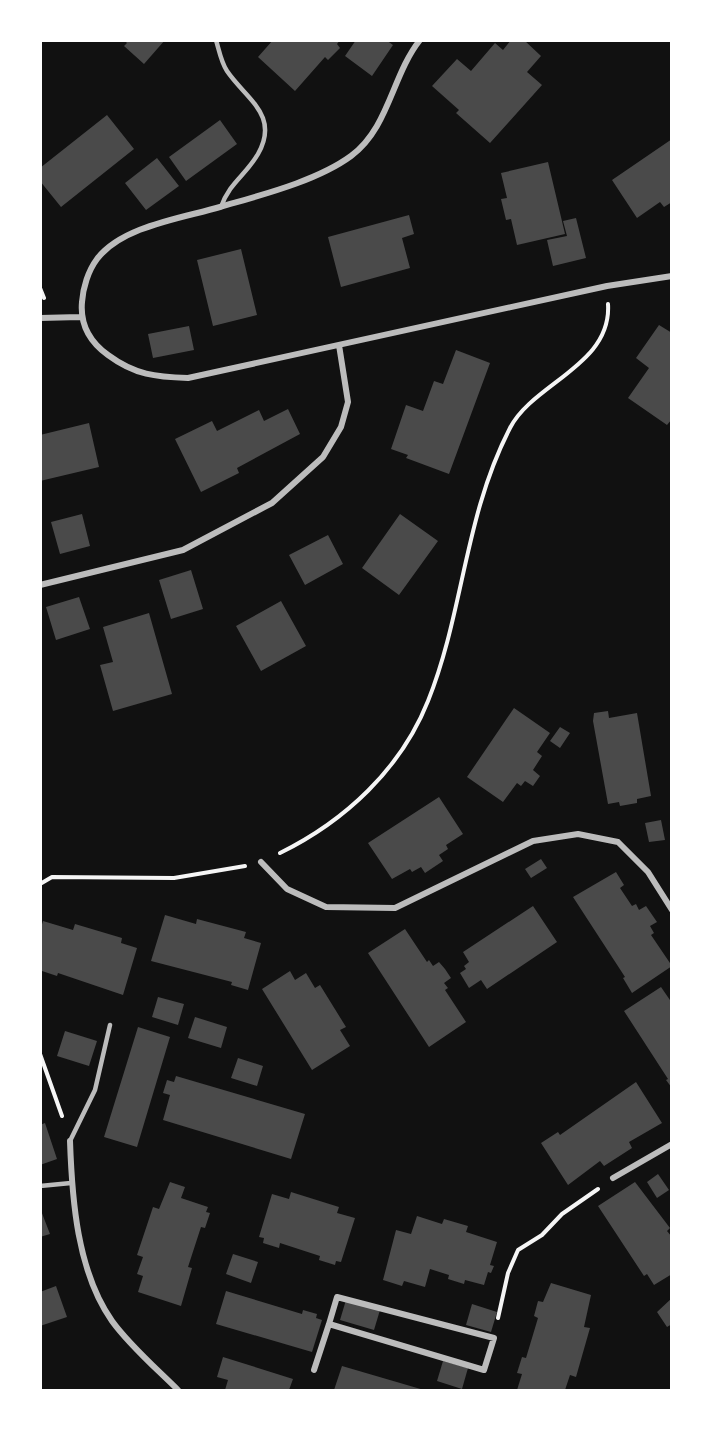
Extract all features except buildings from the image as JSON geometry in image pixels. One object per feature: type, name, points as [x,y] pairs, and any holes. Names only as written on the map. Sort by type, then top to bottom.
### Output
[{"type":"street","points":[[420,40],[377,126],[354,154],[330,171],[222,207],[149,226],[115,244],[97,259],[83,287],[80,317],[95,346],[118,362],[149,376],[188,378],[607,286],[672,276]]},
{"type":"street","points":[[40,318],[80,317]]},
{"type":"street","points":[[40,585],[183,550],[272,503],[323,457],[341,427],[348,402],[339,345]]},
{"type":"street","points":[[261,862],[287,889],[326,907],[395,908],[533,841],[578,834],[618,842],[648,872],[672,910]]},
{"type":"street","points":[[70,1141],[71,1183],[86,1261],[96,1294],[113,1322],[178,1390]]},
{"type":"street","points":[[613,1178],[672,1144]]},
{"type":"street","points":[[314,1370],[337,1297],[494,1338],[484,1371],[329,1323]]},
{"type":"lane","points":[[216,40],[227,71],[259,107],[264,121],[264,138],[258,154],[227,190],[222,207]]},
{"type":"lane","points":[[70,1141],[95,1090],[110,1025]]},
{"type":"lane","points":[[40,1186],[71,1183]]},
{"type":"path","points":[[40,884],[52,877],[85,875],[174,878],[226,871],[261,862],[312,837],[359,801],[400,754],[428,701],[447,640],[471,532],[492,462],[518,414],[575,368],[597,344],[609,314],[607,286]]},
{"type":"path","points":[[40,1054],[70,1141]]},
{"type":"path","points":[[494,1338],[508,1273],[518,1250],[542,1235],[562,1214],[613,1178]]}]
